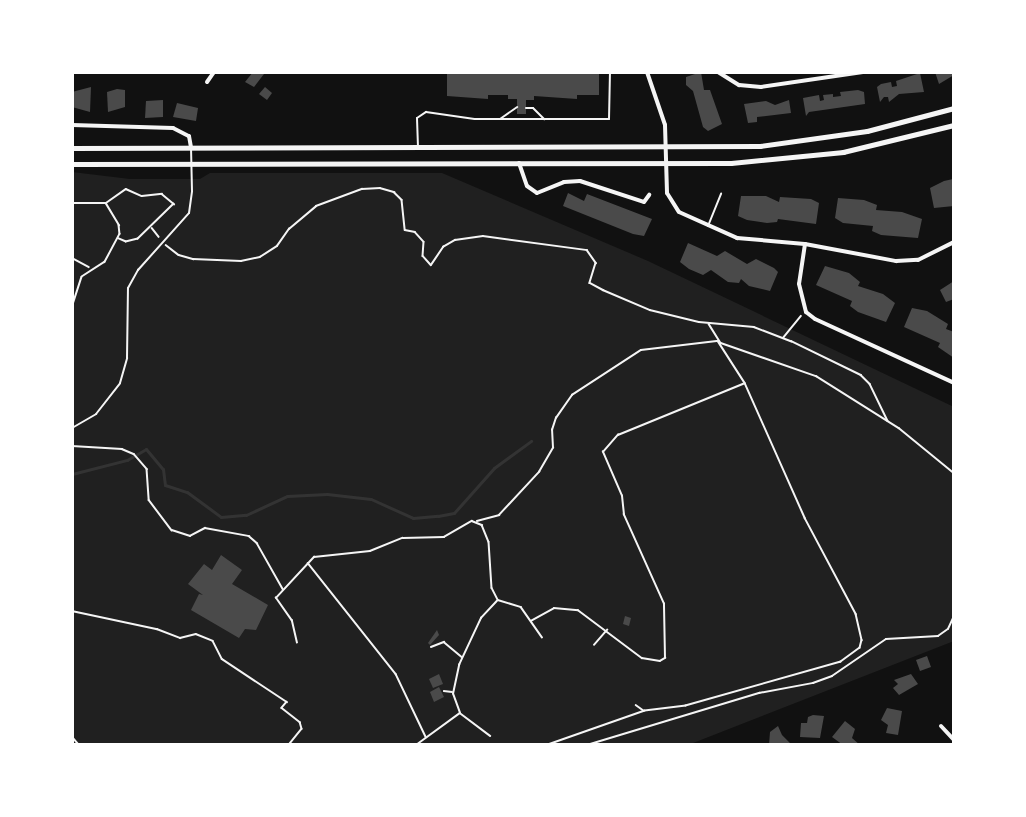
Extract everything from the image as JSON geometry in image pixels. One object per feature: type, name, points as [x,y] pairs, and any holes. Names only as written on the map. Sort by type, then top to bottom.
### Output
[{"type":"main road","points":[[72,148],[668,147],[809,141],[867,131],[954,108]]},
{"type":"main road","points":[[72,164],[668,164],[814,157],[896,141],[954,125]]},
{"type":"street","points":[[207,82],[214,72]]},
{"type":"street","points":[[646,72],[660,106],[668,147],[667,194],[679,213],[746,240],[805,244],[909,261],[925,258],[954,242]]},
{"type":"street","points":[[718,72],[739,85],[761,87],[863,72]]},
{"type":"street","points":[[72,125],[173,128],[189,136],[191,147]]},
{"type":"street","points":[[519,163],[527,186],[537,193],[564,182],[580,181],[644,202],[649,195]]},
{"type":"street","points":[[805,244],[799,284],[806,312],[815,319],[954,383]]},
{"type":"street","points":[[941,726],[954,740]]},
{"type":"lane","points":[[418,147],[417,118],[426,112],[499,120],[609,119],[610,72]]},
{"type":"lane","points":[[499,120],[516,107]]},
{"type":"lane","points":[[526,108],[533,108],[544,119]]},
{"type":"lane","points":[[72,428],[96,414],[120,383],[128,358],[128,288],[138,270],[184,220],[192,203],[191,147]]},
{"type":"lane","points":[[708,226],[721,194]]},
{"type":"lane","points":[[72,737],[79,745]]},
{"type":"path","points":[[152,228],[179,255],[193,259],[241,261],[260,257],[277,246],[289,229],[316,206],[362,189],[380,188],[393,192],[402,201],[405,230],[415,232],[424,242],[423,256],[431,265],[443,247],[455,240],[483,236],[587,250],[596,263],[590,283],[651,310],[708,323],[733,322],[783,338],[861,375],[870,384],[888,421]]},
{"type":"path","points":[[72,203],[106,203],[126,189],[142,196],[162,194],[174,204],[152,228],[132,241],[118,238]]},
{"type":"path","points":[[72,307],[82,277],[90,268],[105,262],[118,238],[119,225],[106,203]]},
{"type":"path","points":[[72,258],[90,268]]},
{"type":"path","points":[[783,338],[806,312]]},
{"type":"path","points":[[548,745],[645,711],[686,706],[813,671],[841,662],[860,648],[862,640],[856,614],[806,518],[745,383],[708,323]]},
{"type":"path","points":[[297,643],[292,621],[276,598],[308,562],[323,554],[370,551],[403,538],[444,537],[463,524],[499,516],[538,472],[553,448],[552,433],[556,418],[572,395],[641,350],[721,343],[816,376],[888,421],[954,472]]},
{"type":"path","points":[[531,621],[554,608],[566,607],[608,629],[642,658],[660,661],[665,658],[664,604],[602,457],[607,444],[618,435],[745,383]]},
{"type":"path","points":[[72,446],[122,449],[134,454],[147,469],[149,500],[172,530],[190,536],[205,528],[249,536],[257,543],[284,590]]},
{"type":"path","points":[[477,521],[489,542],[492,588],[498,600],[521,607],[542,637]]},
{"type":"path","points":[[308,562],[396,674],[426,737]]},
{"type":"path","points":[[490,736],[460,713],[453,692],[462,658],[481,618],[498,600]]},
{"type":"path","points":[[72,611],[158,629],[180,638],[196,634],[213,641],[222,659],[287,702],[282,708],[300,722],[302,729],[289,745]]},
{"type":"path","points":[[587,745],[759,693],[813,683],[832,676],[886,639],[938,636],[948,629],[954,616]]},
{"type":"path","points":[[594,645],[608,629]]},
{"type":"path","points":[[431,647],[444,642],[462,658]]},
{"type":"path","points":[[860,648],[869,651]]},
{"type":"path","points":[[444,691],[453,692]]},
{"type":"path","points":[[636,705],[645,711]]},
{"type":"path","points":[[416,745],[460,713]]},
{"type":"shaded area","points":[[72,172],[130,179],[200,179],[210,173],[442,173],[648,261],[954,407],[954,641],[688,745],[72,745]]},
{"type":"building","points":[[253,72],[264,74],[254,87],[245,82]]},
{"type":"building","points":[[447,72],[599,72],[599,95],[577,95],[577,99],[534,96],[534,100],[526,100],[526,114],[517,114],[517,99],[508,99],[508,95],[488,95],[488,99],[447,96]]},
{"type":"building","points":[[701,72],[704,90],[710,90],[722,124],[708,131],[703,127],[693,91],[686,85],[686,77]]},
{"type":"building","points":[[935,72],[954,72],[954,75],[939,84]]},
{"type":"building","points":[[920,73],[924,92],[899,94],[889,102],[888,97],[884,97],[880,102],[877,87],[881,84],[891,82],[892,87],[897,86],[896,81]]},
{"type":"building","points":[[91,87],[90,112],[72,107],[72,92]]},
{"type":"building","points":[[265,87],[272,93],[267,100],[259,94]]},
{"type":"building","points":[[117,89],[125,90],[125,107],[108,112],[107,92]]},
{"type":"building","points":[[858,90],[864,92],[865,104],[809,112],[806,116],[803,98],[819,95],[820,101],[824,100],[823,95],[841,96],[840,92]]},
{"type":"building","points":[[163,100],[163,117],[145,118],[146,101]]},
{"type":"building","points":[[789,100],[791,113],[757,117],[757,122],[748,123],[744,104],[766,101],[775,105]]},
{"type":"building","points":[[177,103],[198,108],[196,121],[173,117]]},
{"type":"building","points":[[953,179],[954,206],[934,208],[930,188]]},
{"type":"building","points":[[568,193],[584,201],[587,194],[652,219],[644,236],[633,234],[563,206]]},
{"type":"building","points":[[741,196],[766,196],[779,202],[780,197],[811,199],[819,203],[816,224],[778,219],[777,222],[767,223],[747,220],[738,216]]},
{"type":"building","points":[[838,198],[864,200],[877,205],[876,210],[902,212],[922,219],[918,238],[881,235],[872,231],[873,226],[843,223],[835,218]]},
{"type":"building","points":[[688,243],[717,256],[725,251],[747,264],[756,259],[774,268],[778,272],[770,291],[749,286],[741,279],[739,283],[728,282],[711,270],[703,275],[689,269],[680,262]]},
{"type":"building","points":[[825,266],[849,273],[860,282],[858,286],[883,294],[895,303],[886,322],[858,312],[850,306],[852,301],[816,285]]},
{"type":"building","points":[[954,281],[954,299],[946,302],[940,290]]},
{"type":"building","points":[[912,308],[927,311],[948,324],[946,329],[954,332],[954,358],[938,347],[940,343],[904,327]]},
{"type":"building","points":[[221,555],[242,570],[232,584],[268,605],[256,630],[245,629],[239,638],[191,610],[199,594],[203,595],[188,584],[204,564],[212,570]]},
{"type":"building","points":[[625,616],[631,618],[629,626],[623,624]]},
{"type":"building","points":[[437,630],[439,635],[430,645],[428,643]]},
{"type":"building","points":[[927,656],[931,667],[920,671],[916,660]]},
{"type":"building","points":[[439,674],[443,684],[433,688],[429,679]]},
{"type":"building","points":[[911,674],[918,684],[899,695],[893,688],[898,684],[894,680]]},
{"type":"building","points":[[439,687],[444,697],[434,702],[430,692]]},
{"type":"building","points":[[887,708],[902,711],[898,735],[886,733],[888,725],[881,720]]},
{"type":"building","points":[[824,716],[820,738],[800,737],[801,723],[807,723],[808,717]]},
{"type":"building","points":[[845,721],[855,729],[852,738],[860,745],[843,745],[832,737]]},
{"type":"building","points":[[778,726],[782,735],[792,745],[769,745],[770,732]]},
{"type":"waterway","points":[[72,474],[127,460],[146,449],[163,469],[165,485],[187,492],[221,517],[246,515],[287,496],[327,494],[371,499],[413,518],[454,513],[494,468],[531,441]]}]
